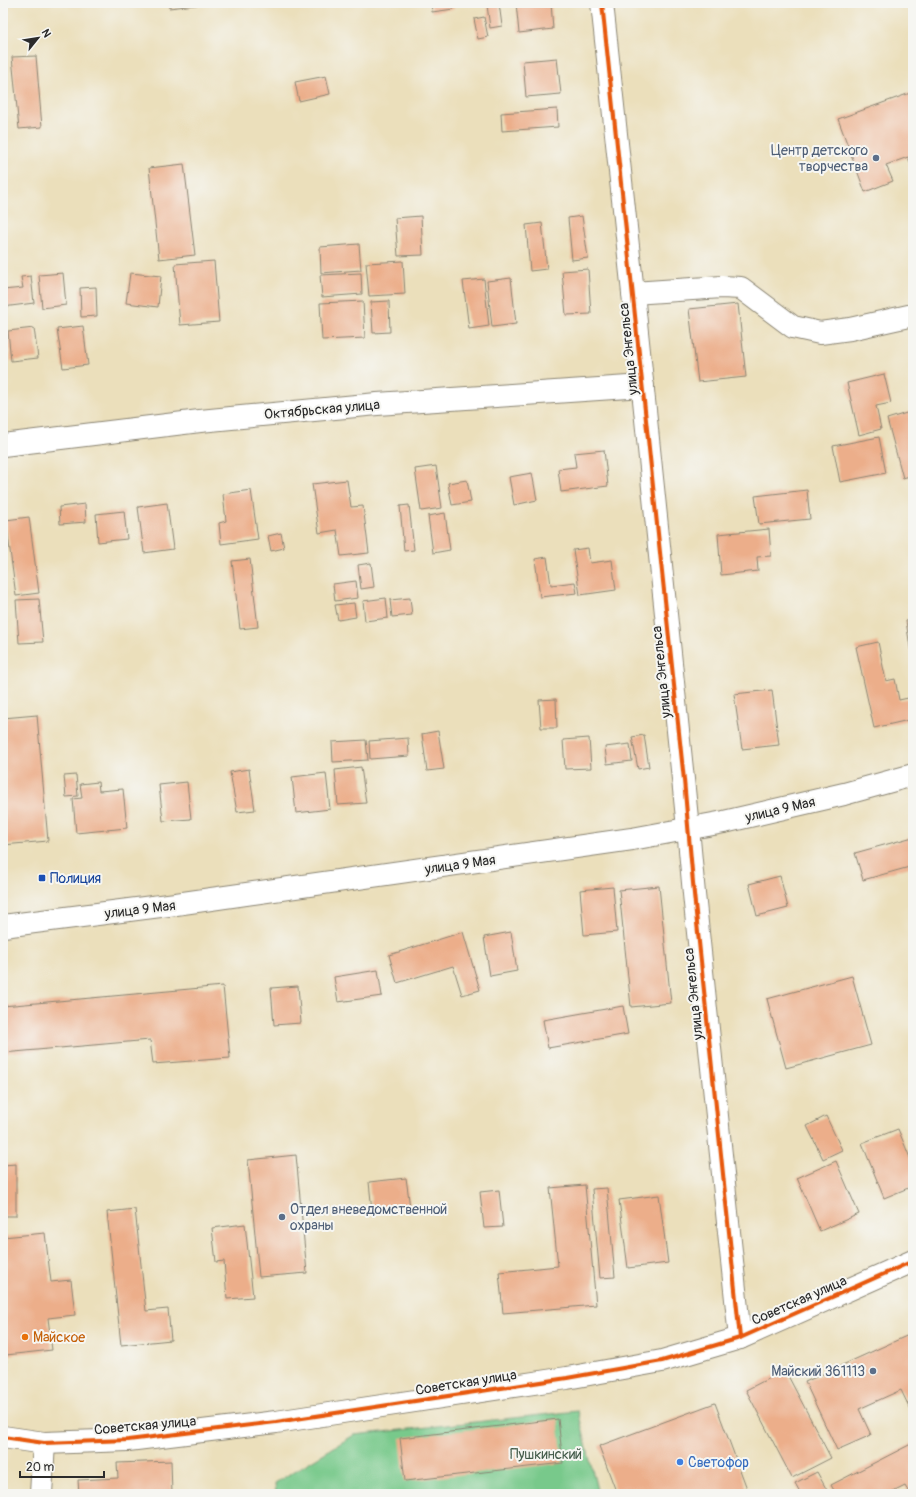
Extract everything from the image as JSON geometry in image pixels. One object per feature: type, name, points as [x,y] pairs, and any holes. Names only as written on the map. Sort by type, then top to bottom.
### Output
[{"type":"street","name":"улица Энгельса","points":[[602,3],[643,386],[695,910],[740,1338]]},
{"type":"street","points":[[633,293],[722,287],[741,288],[793,326],[820,333],[850,329],[913,315]]},
{"type":"street","name":"Октябрьская улица","points":[[3,445],[200,421],[361,406],[643,386]]},
{"type":"street","name":"улица 9 Мая","points":[[3,926],[192,902],[632,839],[724,822],[844,794],[913,775]]},
{"type":"street","name":"Советская улица","points":[[3,1437],[44,1443],[128,1440],[276,1422],[568,1378],[662,1361],[740,1338],[913,1261]]},
{"type":"street","points":[[41,1494],[44,1443]]},
{"type":"green space","name":"Пушкинский","points":[[578,1411],[598,1494],[276,1494],[275,1483],[354,1435]]},
{"type":"building","points":[[168,3],[204,3],[204,4],[169,8]]},
{"type":"building","points":[[431,3],[453,3],[454,9],[432,12]]},
{"type":"building","points":[[499,3],[502,26],[490,28],[487,5]]},
{"type":"building","points":[[516,3],[551,3],[553,29],[519,33]]},
{"type":"building","points":[[484,17],[488,37],[478,39],[474,19]]},
{"type":"building","points":[[36,56],[42,127],[19,129],[12,57]]},
{"type":"building","points":[[557,58],[561,94],[526,97],[523,61]]},
{"type":"building","points":[[326,76],[330,94],[299,101],[295,82]]},
{"type":"building","points":[[913,92],[913,170],[908,157],[886,165],[893,181],[865,192],[838,119]]},
{"type":"building","points":[[557,109],[558,127],[502,131],[501,113]]},
{"type":"building","points":[[184,164],[195,255],[159,259],[149,168]]},
{"type":"building","points":[[421,216],[423,255],[398,256],[395,218]]},
{"type":"building","points":[[582,216],[588,258],[572,260],[568,218]]},
{"type":"building","points":[[542,223],[547,269],[530,271],[526,225]]},
{"type":"building","points":[[359,244],[361,270],[321,273],[320,247]]},
{"type":"building","points":[[214,261],[219,322],[180,325],[175,264]]},
{"type":"building","points":[[403,261],[405,294],[369,296],[366,263]]},
{"type":"building","points":[[588,269],[591,314],[566,315],[562,271]]},
{"type":"building","points":[[63,273],[66,305],[42,308],[39,275]]},
{"type":"building","points":[[130,273],[161,276],[158,307],[126,303]]},
{"type":"building","points":[[361,273],[362,294],[322,297],[320,275]]},
{"type":"building","points":[[31,276],[34,303],[3,307],[3,290],[23,288],[21,277]]},
{"type":"building","points":[[511,278],[516,324],[492,327],[487,281]]},
{"type":"building","points":[[484,279],[489,326],[469,329],[463,281]]},
{"type":"building","points":[[96,287],[97,316],[81,317],[80,288]]},
{"type":"building","points":[[363,301],[365,338],[322,340],[320,303]]},
{"type":"building","points":[[389,301],[390,332],[373,333],[371,302]]},
{"type":"building","points":[[738,304],[746,377],[698,382],[689,309]]},
{"type":"building","points":[[83,326],[88,365],[63,368],[57,329]]},
{"type":"building","points":[[34,328],[38,358],[11,361],[8,331]]},
{"type":"building","points":[[884,374],[891,403],[876,406],[881,429],[859,435],[847,383]]},
{"type":"building","points":[[913,411],[913,475],[903,478],[887,419]]},
{"type":"building","points":[[879,437],[886,473],[840,482],[833,446]]},
{"type":"building","points":[[604,450],[608,486],[561,492],[558,469],[576,467],[574,453]]},
{"type":"building","points":[[436,466],[442,508],[421,511],[415,469]]},
{"type":"building","points":[[532,473],[537,500],[514,505],[509,477]]},
{"type":"building","points":[[347,480],[351,507],[363,506],[369,553],[341,556],[337,530],[319,533],[312,484]]},
{"type":"building","points":[[467,480],[471,502],[452,505],[448,483]]},
{"type":"building","points":[[251,490],[258,539],[221,544],[219,523],[226,521],[223,494]]},
{"type":"building","points":[[807,490],[810,519],[759,524],[755,496]]},
{"type":"building","points":[[167,503],[173,549],[144,553],[138,507]]},
{"type":"building","points":[[85,504],[86,522],[60,524],[59,507]]},
{"type":"building","points":[[409,505],[414,550],[404,551],[400,506]]},
{"type":"building","points":[[124,511],[127,539],[98,542],[96,514]]},
{"type":"building","points":[[445,513],[450,550],[433,553],[428,516]]},
{"type":"building","points":[[29,517],[39,593],[16,596],[6,520]]},
{"type":"building","points":[[769,529],[771,556],[757,557],[758,571],[721,575],[718,534]]},
{"type":"building","points":[[281,533],[284,548],[271,551],[268,536]]},
{"type":"building","points":[[588,548],[590,563],[612,560],[616,590],[580,595],[573,550]]},
{"type":"building","points":[[547,557],[551,585],[575,582],[577,593],[540,597],[535,559]]},
{"type":"building","points":[[250,559],[258,627],[240,629],[232,561]]},
{"type":"building","points":[[371,563],[374,587],[361,589],[358,565]]},
{"type":"building","points":[[356,581],[358,598],[335,601],[333,584]]},
{"type":"building","points":[[386,598],[388,618],[365,621],[363,601]]},
{"type":"building","points":[[410,598],[412,615],[392,617],[390,600]]},
{"type":"building","points":[[39,599],[43,642],[19,643],[16,600]]},
{"type":"building","points":[[354,603],[356,617],[338,620],[335,605]]},
{"type":"building","points":[[913,619],[913,660],[912,660],[906,621]]},
{"type":"building","points":[[878,642],[886,681],[895,679],[899,700],[913,697],[913,719],[874,728],[856,647]]},
{"type":"building","points":[[772,690],[779,745],[742,749],[734,694]]},
{"type":"building","points":[[556,699],[557,728],[541,728],[539,700]]},
{"type":"building","points":[[37,715],[48,841],[3,845],[3,718]]},
{"type":"building","points":[[438,731],[444,769],[427,771],[422,734]]},
{"type":"building","points":[[644,735],[649,767],[638,769],[632,737]]},
{"type":"building","points":[[408,738],[409,756],[370,759],[369,741]]},
{"type":"building","points":[[589,738],[591,768],[565,769],[563,740]]},
{"type":"building","points":[[366,740],[368,760],[333,762],[332,742]]},
{"type":"building","points":[[630,744],[632,761],[607,764],[605,747]]},
{"type":"building","points":[[361,767],[366,803],[338,805],[335,770]]},
{"type":"building","points":[[249,769],[255,810],[237,812],[230,772]]},
{"type":"building","points":[[326,773],[330,809],[296,813],[292,777]]},
{"type":"building","points":[[76,775],[78,796],[66,797],[64,776]]},
{"type":"building","points":[[98,782],[99,791],[123,789],[127,828],[76,833],[73,799],[82,798],[80,784]]},
{"type":"building","points":[[187,782],[191,819],[163,821],[159,785]]},
{"type":"building","points":[[913,837],[913,866],[863,880],[855,853]]},
{"type":"building","points":[[780,876],[788,908],[757,916],[749,884]]},
{"type":"building","points":[[659,886],[671,1003],[631,1007],[619,890]]},
{"type":"building","points":[[613,887],[617,932],[584,935],[580,890]]},
{"type":"building","points":[[463,932],[480,990],[462,995],[453,966],[397,983],[389,955]]},
{"type":"building","points":[[511,932],[517,971],[490,976],[484,937]]},
{"type":"building","points":[[378,970],[382,996],[338,1002],[334,977]]},
{"type":"building","points":[[852,976],[871,1045],[786,1068],[767,999]]},
{"type":"building","points":[[223,986],[230,1058],[153,1064],[150,1040],[3,1053],[3,1006]]},
{"type":"building","points":[[298,986],[301,1023],[274,1025],[271,988]]},
{"type":"building","points":[[623,1006],[628,1034],[548,1048],[543,1020]]},
{"type":"building","points":[[826,1116],[842,1150],[823,1159],[807,1126]]},
{"type":"building","points":[[898,1129],[913,1165],[913,1186],[884,1198],[862,1143]]},
{"type":"building","points":[[296,1155],[307,1273],[259,1277],[248,1160]]},
{"type":"building","points":[[836,1161],[859,1214],[820,1231],[797,1178]]},
{"type":"building","points":[[16,1164],[16,1216],[3,1216],[3,1165]]},
{"type":"building","points":[[406,1178],[410,1207],[372,1211],[369,1182]]},
{"type":"building","points":[[585,1185],[596,1305],[503,1313],[499,1272],[558,1266],[550,1188]]},
{"type":"building","points":[[607,1188],[615,1277],[600,1278],[592,1189]]},
{"type":"building","points":[[499,1190],[503,1227],[484,1228],[480,1192]]},
{"type":"building","points":[[659,1195],[668,1263],[628,1268],[619,1200]]},
{"type":"building","points":[[135,1209],[146,1311],[168,1309],[171,1340],[121,1345],[107,1212]]},
{"type":"building","points":[[245,1224],[253,1297],[227,1299],[224,1261],[216,1262],[212,1228]]},
{"type":"building","points":[[45,1233],[51,1282],[71,1280],[75,1315],[48,1318],[52,1350],[6,1355],[8,1373],[3,1374],[3,1237]]},
{"type":"building","points":[[913,1333],[913,1415],[901,1390],[859,1409],[871,1435],[837,1450],[805,1382]]},
{"type":"building","points":[[785,1370],[831,1458],[792,1478],[746,1390]]},
{"type":"building","points":[[715,1403],[749,1494],[617,1494],[599,1446]]},
{"type":"building","points":[[558,1419],[563,1463],[405,1481],[400,1438]]},
{"type":"building","points":[[913,1443],[913,1494],[910,1494],[905,1486],[889,1494],[836,1494],[831,1485]]},
{"type":"building","points":[[171,1461],[172,1494],[79,1494],[78,1480],[118,1478],[117,1463]]},
{"type":"building","points":[[817,1472],[829,1494],[801,1494],[795,1483]]},
{"type":"cycle path","points":[[602,3],[684,780],[694,894],[740,1338]]},
{"type":"cycle path","points":[[3,1437],[44,1443],[128,1440],[276,1422],[567,1378],[662,1361],[740,1338],[913,1261]]},
{"type":"place","name":"Центр детского творчества","points":[[876,158]]},
{"type":"place","name":"Полиция","points":[[42,878]]},
{"type":"place","name":"Отдел вневедомственной охраны","points":[[282,1217]]},
{"type":"place","name":"Майское","points":[[25,1337]]},
{"type":"place","name":"Майский 361113","points":[[873,1371]]},
{"type":"place","name":"Светофор","points":[[680,1462]]}]
